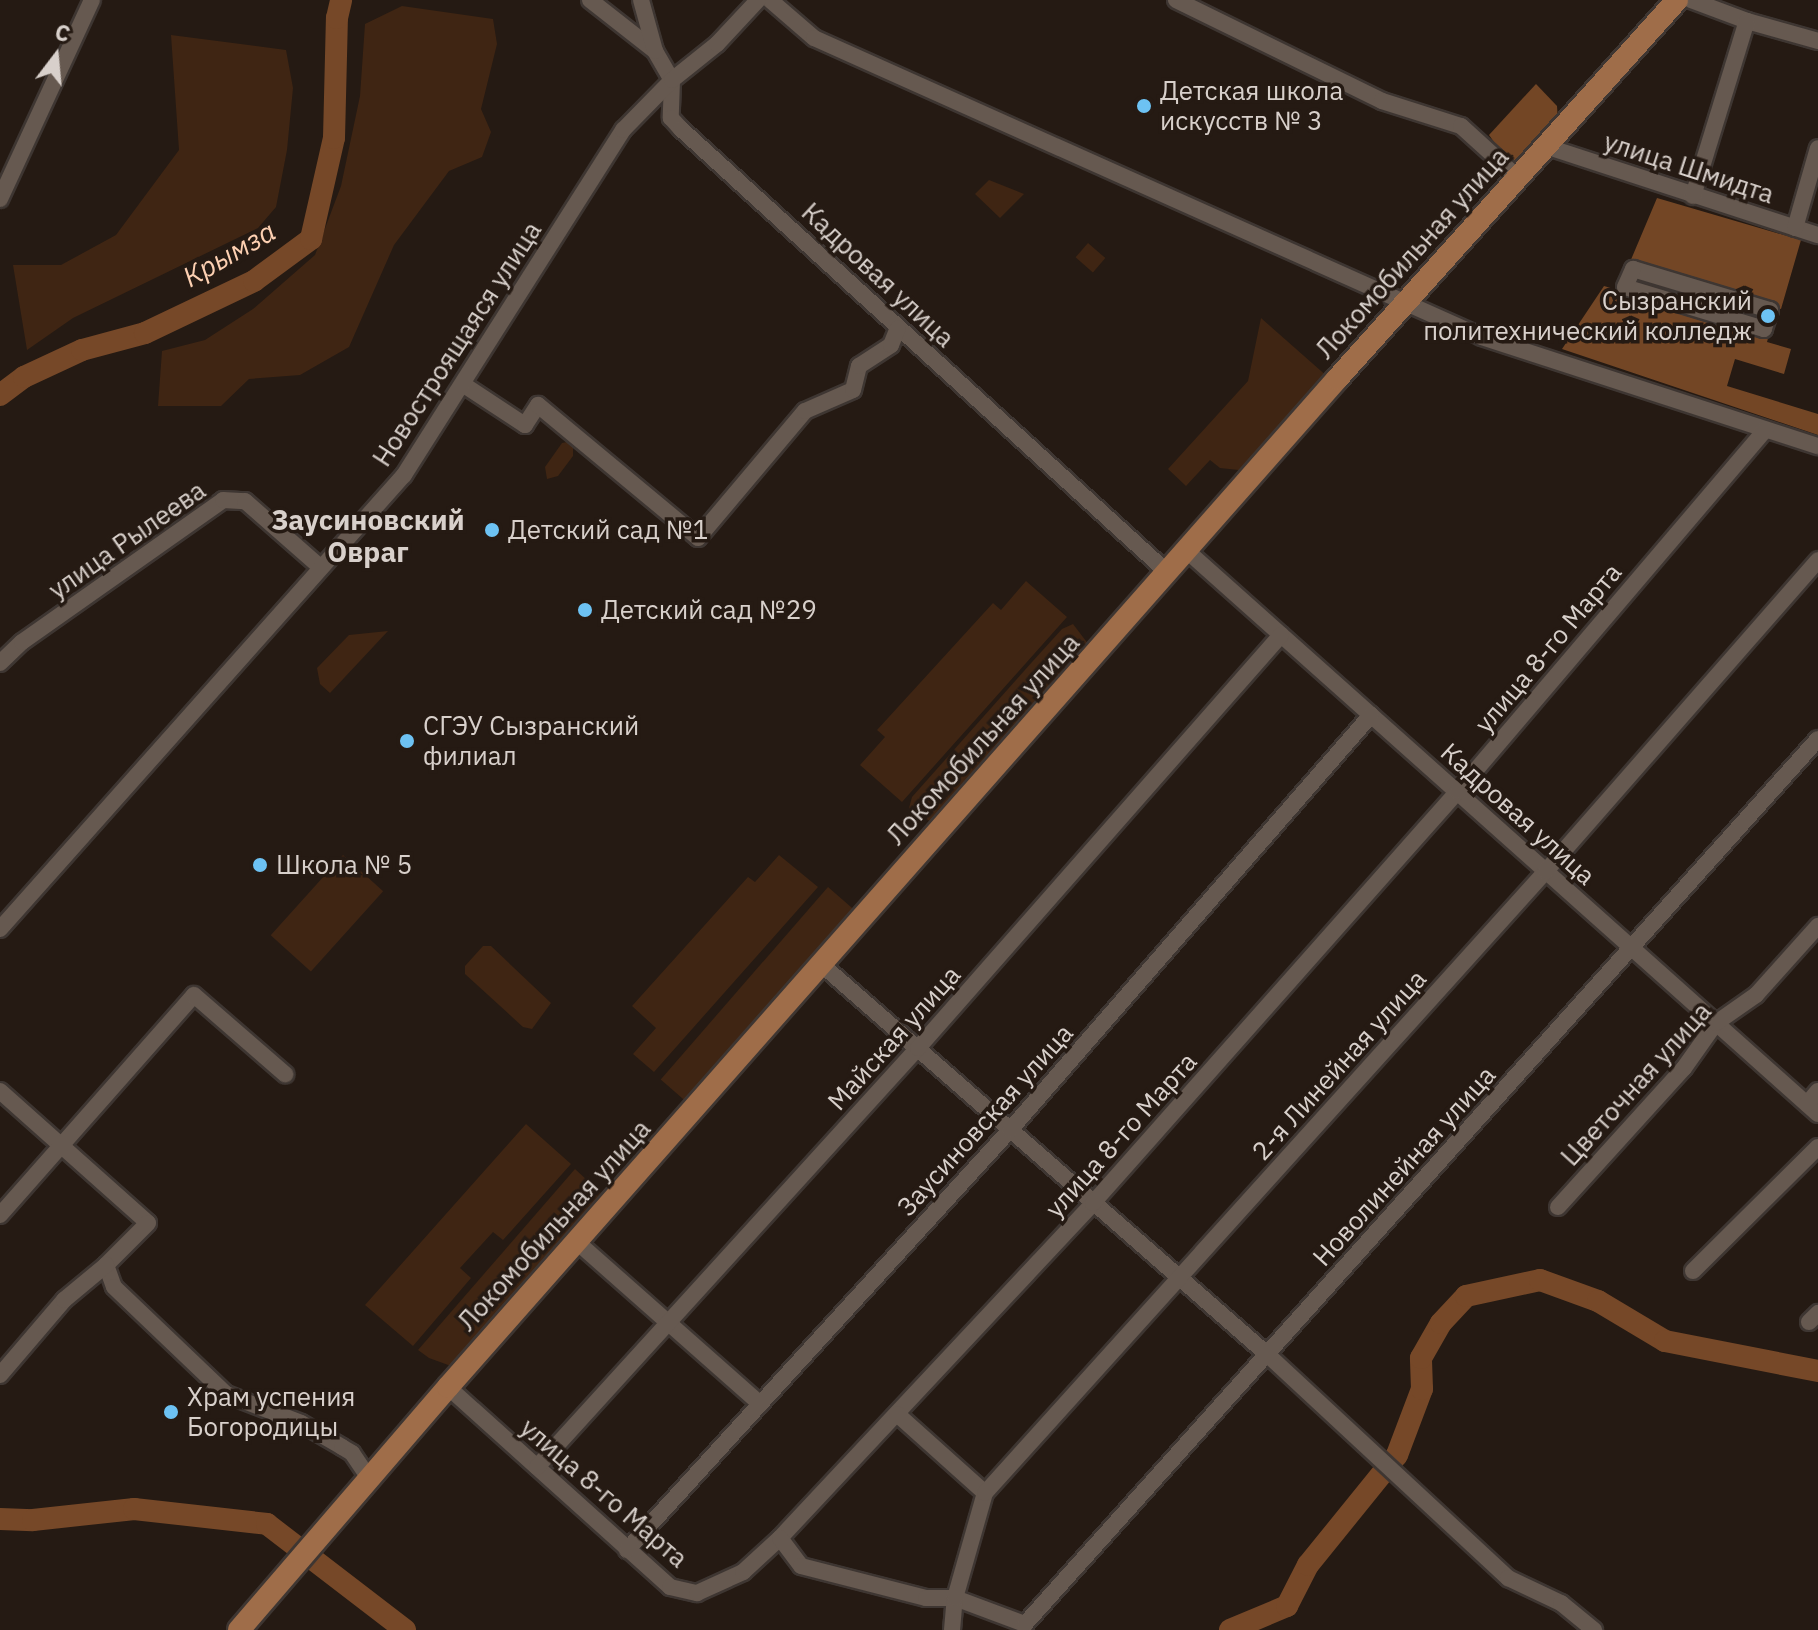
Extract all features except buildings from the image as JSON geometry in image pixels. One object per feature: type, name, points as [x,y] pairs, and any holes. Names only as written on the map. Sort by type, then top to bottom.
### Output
[{"type":"main road","name":"Локомобильная улица","points":[[239,1630],[576,1241],[1403,304],[1677,0]]},
{"type":"street","points":[[0,199],[92,0]]},
{"type":"street","name":"Кадровая улица","points":[[590,0],[655,51],[672,80],[671,118],[681,129],[1167,572]]},
{"type":"street","points":[[641,0],[655,51]]},
{"type":"street","name":"Новостроящаяся улица","points":[[0,929],[404,475],[464,385],[623,130],[672,80],[717,44],[758,0]]},
{"type":"street","points":[[770,0],[814,38],[1403,304],[1482,337],[1818,446]]},
{"type":"street","points":[[1176,0],[1382,101],[1461,126],[1517,177]]},
{"type":"street","points":[[1691,0],[1747,21],[1818,41]]},
{"type":"street","points":[[1693,196],[1747,21]]},
{"type":"street","name":"улица Шмидта","points":[[1545,146],[1818,235]]},
{"type":"street","points":[[1795,228],[1818,148]]},
{"type":"street","points":[[1633,269],[1770,310],[1764,329],[1663,299],[1625,287],[1633,269]]},
{"type":"street","points":[[1663,299],[1668,280]]},
{"type":"street","points":[[464,385],[525,425],[538,405],[698,538],[805,411],[853,390],[859,366],[891,345],[898,328]]},
{"type":"street","name":"улица 8-го Марта","points":[[448,1387],[670,1587],[697,1593],[743,1572],[780,1538],[1093,1203],[1458,791],[1765,430]]},
{"type":"street","name":"улица Рылеева","points":[[0,663],[22,642],[223,500],[245,501],[320,567]]},
{"type":"street","name":"Кадровая улица","points":[[1186,550],[1716,1023],[1814,1103]]},
{"type":"street","name":"2-я Линейная улица","points":[[952,1630],[955,1598],[985,1493],[1546,871],[1818,560]]},
{"type":"street","name":"Майская улица","points":[[537,1467],[918,1048],[1281,635]]},
{"type":"street","name":"Заусиновская улица","points":[[627,1550],[1010,1130],[1371,715]]},
{"type":"street","name":"Новолинейная улица","points":[[955,1598],[1025,1624],[1818,739]]},
{"type":"street","name":"Цветочная улица","points":[[1558,1207],[1684,1068],[1716,1023],[1756,995],[1818,926]]},
{"type":"street","points":[[821,964],[1268,1355],[1508,1578],[1561,1603],[1594,1630]]},
{"type":"street","points":[[0,1215],[194,995],[285,1074]]},
{"type":"street","points":[[0,1091],[148,1223],[106,1265],[64,1300],[0,1375]]},
{"type":"street","points":[[1693,1271],[1818,1147]]},
{"type":"street","points":[[576,1241],[760,1404]]},
{"type":"street","points":[[106,1265],[114,1287],[226,1394],[301,1423],[342,1447],[352,1453],[370,1480]]},
{"type":"street","points":[[897,1414],[985,1493]]},
{"type":"street","points":[[780,1538],[801,1566],[926,1598],[955,1598]]},
{"type":"shaded area","points":[[402,6],[493,19],[497,44],[481,109],[491,132],[482,157],[449,171],[394,245],[349,347],[300,375],[249,379],[221,406],[158,406],[162,351],[205,340],[253,309],[315,255],[341,186],[360,96],[365,24]]},
{"type":"shaded area","points":[[171,35],[286,50],[293,88],[287,150],[276,207],[258,228],[73,318],[27,350],[13,265],[61,265],[116,235],[179,150]]},
{"type":"shaded area","points":[[1536,84],[1557,106],[1558,122],[1520,166],[1501,152],[1489,135]]},
{"type":"shaded area","points":[[989,180],[1024,194],[1000,218],[975,194]]},
{"type":"shaded area","points":[[1657,198],[1801,240],[1781,309],[1668,276],[1665,269],[1644,262],[1639,265],[1630,262]]},
{"type":"shaded area","points":[[1088,243],[1105,258],[1093,272],[1076,257]]},
{"type":"shaded area","points":[[1604,286],[1631,294],[1634,301],[1656,307],[1663,304],[1769,335],[1767,342],[1791,349],[1784,374],[1735,359],[1727,386],[1818,414],[1818,435],[1562,349]]},
{"type":"shaded area","points":[[1261,318],[1329,378],[1248,471],[1220,468],[1210,460],[1186,486],[1168,469],[1248,381]]},
{"type":"shaded area","points":[[562,443],[573,445],[573,456],[558,476],[547,479],[545,467]]},
{"type":"shaded area","points":[[1026,581],[1067,617],[902,802],[860,765],[885,737],[877,730],[993,603],[1001,610]]},
{"type":"shaded area","points":[[1073,624],[1089,645],[934,822],[920,818],[909,808],[912,797],[1062,629]]},
{"type":"shaded area","points":[[388,631],[330,693],[320,684],[317,668],[349,635]]},
{"type":"shaded area","points":[[343,855],[383,891],[311,971],[271,935]]},
{"type":"shaded area","points":[[779,855],[818,887],[654,1072],[633,1054],[656,1028],[632,1006],[748,877],[755,882]]},
{"type":"shaded area","points":[[828,887],[854,910],[687,1102],[661,1079]]},
{"type":"shaded area","points":[[483,946],[491,946],[551,1003],[532,1029],[523,1027],[465,974],[465,966]]},
{"type":"shaded area","points":[[526,1124],[571,1164],[503,1240],[493,1232],[460,1268],[471,1278],[413,1346],[365,1305]]},
{"type":"shaded area","points":[[575,1169],[601,1193],[451,1366],[418,1350]]},
{"type":"waterway","name":"Крымза","points":[[0,395],[24,377],[82,350],[145,333],[254,281],[311,239],[334,138],[337,18],[341,0]]},
{"type":"waterway","points":[[1230,1630],[1287,1606],[1308,1565],[1397,1455],[1422,1389],[1421,1358],[1441,1323],[1466,1296],[1540,1280],[1598,1301],[1665,1341],[1818,1371]]},
{"type":"waterway","points":[[0,1519],[33,1520],[134,1509],[267,1524],[405,1630]]},
{"type":"place","name":"Детская школа искусств № 3","points":[[1144,106]]},
{"type":"place","name":"Сызранский политехнический колледж","points":[[1768,316]]},
{"type":"place","name":"Детский сад №1","points":[[492,530]]},
{"type":"place","name":"Детский сад №29","points":[[585,610]]},
{"type":"place","name":"СГЭУ Сызранский филиал","points":[[407,741]]},
{"type":"place","name":"Школа № 5","points":[[260,865]]},
{"type":"place","name":"Храм успения Богородицы","points":[[171,1412]]},
{"type":"district","name":"Заусиновский Овраг","points":[[368,536]]}]
